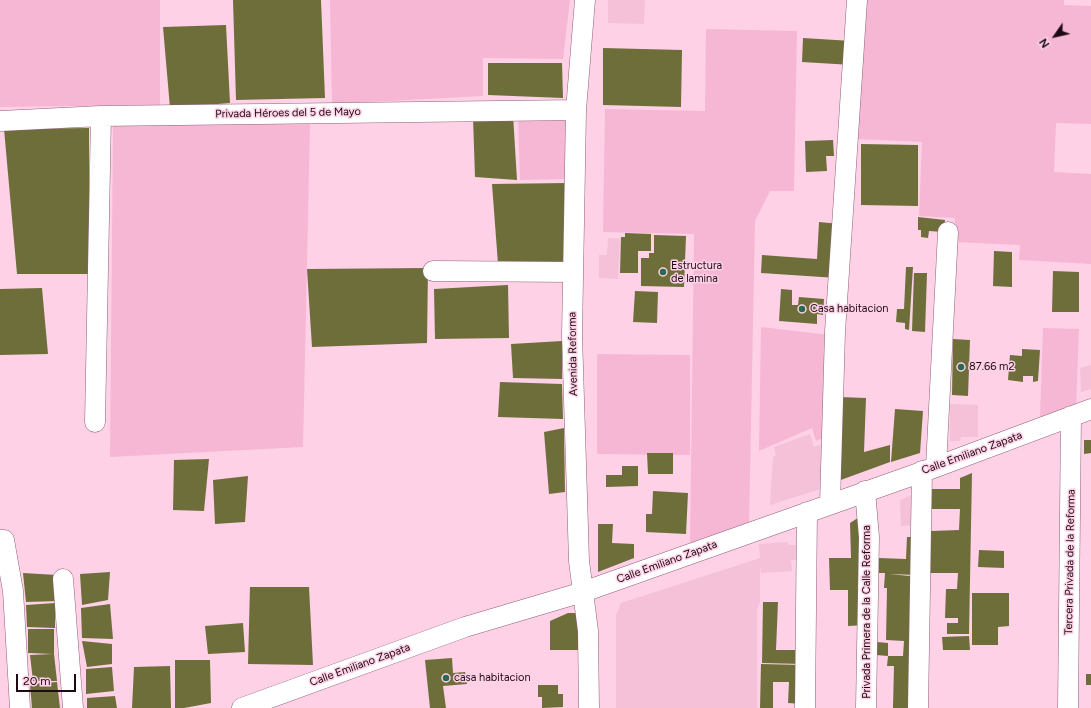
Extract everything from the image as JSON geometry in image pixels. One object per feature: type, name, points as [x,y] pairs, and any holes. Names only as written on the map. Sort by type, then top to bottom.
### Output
[{"type":"street","name":"Avenida Reforma","points":[[585,0],[576,110],[572,335],[579,561],[588,631],[589,708]]},
{"type":"street","points":[[830,504],[835,332],[857,0]]},
{"type":"street","name":"Privada Héroes del 5 de Mayo","points":[[0,121],[101,116],[576,110]]},
{"type":"street","points":[[95,422],[101,116]]},
{"type":"street","points":[[918,708],[929,469],[948,232]]},
{"type":"street","points":[[433,272],[573,272]]},
{"type":"street","name":"Calle Emiliano Zapata","points":[[242,708],[465,627],[583,592],[929,469],[1091,409]]},
{"type":"street","name":"Tercera Privada de la Reforma","points":[[1068,708],[1071,416]]},
{"type":"street","name":"Privada Primera de la Calle Reforma","points":[[866,491],[869,537],[866,708]]},
{"type":"street","points":[[805,708],[807,512]]},
{"type":"street","points":[[0,540],[4,540],[13,591],[20,708]]},
{"type":"street","points":[[64,579],[73,708]]},
{"type":"shaded area","points":[[0,0],[160,0],[160,105],[0,107]]},
{"type":"shaded area","points":[[330,0],[570,0],[563,59],[483,58],[483,96],[332,104]]},
{"type":"shaded area","points":[[608,0],[645,0],[644,24],[608,23]]},
{"type":"shaded area","points":[[863,0],[1064,0],[1064,5],[1091,6],[1091,124],[1056,123],[1054,172],[1091,174],[1091,264],[1019,260],[1020,245],[954,242],[955,218],[919,216],[922,142],[857,139]]},
{"type":"shaded area","points":[[706,29],[797,31],[794,191],[770,191],[755,221],[749,525],[690,544],[694,234],[603,232],[605,109],[705,111]]},
{"type":"shaded area","points":[[518,116],[569,116],[566,179],[520,180]]},
{"type":"shaded area","points":[[310,124],[303,447],[110,457],[113,125]]},
{"type":"shaded area","points":[[608,238],[620,239],[618,279],[599,278],[599,255],[607,255]]},
{"type":"shaded area","points":[[761,327],[829,335],[825,437],[816,441],[812,428],[759,451]]},
{"type":"shaded area","points":[[1043,328],[1079,329],[1076,406],[1040,417]]},
{"type":"shaded area","points":[[597,354],[690,355],[690,455],[597,454]]},
{"type":"shaded area","points":[[1091,365],[1091,389],[1081,392],[1080,368]]},
{"type":"shaded area","points":[[950,404],[978,405],[978,437],[961,437],[960,441],[950,441]]},
{"type":"shaded area","points":[[810,434],[814,447],[825,443],[824,488],[770,505],[773,457],[776,455],[774,447]]},
{"type":"shaded area","points":[[919,492],[919,525],[901,526],[900,500]]},
{"type":"shaded area","points":[[788,542],[789,545],[798,545],[799,560],[791,560],[792,571],[761,573],[760,564],[760,602],[757,610],[757,708],[616,708],[616,615],[621,603],[760,558],[759,544]]},
{"type":"building","points":[[233,0],[321,0],[325,98],[236,100]]},
{"type":"building","points":[[226,25],[230,103],[170,108],[163,27]]},
{"type":"building","points":[[803,38],[852,41],[852,65],[802,62]]},
{"type":"building","points":[[603,48],[682,50],[681,107],[603,105]]},
{"type":"building","points":[[488,63],[562,63],[563,98],[488,95]]},
{"type":"building","points":[[513,115],[517,180],[475,177],[473,117]]},
{"type":"building","points":[[89,128],[89,274],[17,274],[4,129]]},
{"type":"building","points":[[833,140],[834,156],[826,156],[827,171],[806,172],[805,141]]},
{"type":"building","points":[[861,144],[918,145],[918,206],[861,205]]},
{"type":"building","points":[[567,183],[568,265],[498,264],[492,184]]},
{"type":"building","points":[[918,217],[945,220],[944,232],[929,231],[928,238],[921,237],[921,230],[918,230]]},
{"type":"building","points":[[819,222],[840,224],[837,278],[761,273],[762,255],[817,259]]},
{"type":"building","points":[[625,233],[651,234],[651,251],[638,251],[638,273],[620,273],[621,237],[625,237]]},
{"type":"building","name":"Estructura de lamina","points":[[654,235],[686,236],[684,287],[641,286],[641,258],[649,258],[649,253],[654,253]]},
{"type":"building","points":[[994,251],[1012,252],[1012,287],[993,286]]},
{"type":"building","points":[[906,267],[913,267],[909,330],[905,329],[905,323],[896,322],[897,309],[904,309]]},
{"type":"building","points":[[428,268],[427,343],[312,347],[307,269]]},
{"type":"building","points":[[1053,271],[1079,272],[1079,312],[1052,312]]},
{"type":"building","points":[[914,273],[927,273],[925,332],[912,331]]},
{"type":"building","points":[[508,285],[509,338],[435,339],[434,289]]},
{"type":"building","points":[[42,288],[48,354],[0,355],[0,289]]},
{"type":"building","name":"Casa habitacion","points":[[781,289],[792,290],[792,305],[798,305],[799,297],[824,299],[823,315],[817,314],[817,324],[779,321]]},
{"type":"building","points":[[635,291],[658,292],[657,323],[633,322]]},
{"type":"building","name":"87.66 m2","points":[[953,339],[970,340],[968,396],[952,395]]},
{"type":"building","points":[[562,341],[562,379],[513,378],[511,344]]},
{"type":"building","points":[[1022,349],[1040,350],[1038,381],[1033,382],[1033,376],[1023,376],[1023,382],[1008,380],[1010,355],[1022,356]]},
{"type":"building","points":[[500,382],[562,384],[563,419],[498,417]]},
{"type":"building","points":[[839,397],[866,398],[864,452],[890,445],[890,462],[838,481]]},
{"type":"building","points":[[895,409],[923,411],[920,453],[891,462]]},
{"type":"building","points":[[564,428],[565,492],[549,494],[544,432]]},
{"type":"building","points":[[1084,440],[1091,440],[1091,453],[1084,454]]},
{"type":"building","points":[[647,453],[673,453],[673,474],[648,474]]},
{"type":"building","points":[[209,459],[204,511],[173,510],[174,460]]},
{"type":"building","points":[[622,466],[638,466],[638,486],[606,487],[606,475],[622,475]]},
{"type":"building","points":[[972,473],[969,634],[947,634],[947,623],[958,623],[958,618],[945,618],[946,589],[957,589],[958,573],[930,573],[931,531],[959,530],[960,509],[930,509],[930,489],[960,489],[960,478]]},
{"type":"building","points":[[248,476],[245,522],[215,524],[213,480]]},
{"type":"building","points":[[653,491],[688,493],[686,534],[646,532],[646,514],[652,514]]},
{"type":"building","points":[[864,514],[866,625],[848,626],[848,590],[830,590],[829,558],[851,558],[850,523]]},
{"type":"building","points":[[598,524],[613,524],[612,543],[634,544],[634,558],[598,572]]},
{"type":"building","points":[[907,537],[917,537],[916,575],[889,574],[910,576],[910,586],[917,586],[909,627],[916,628],[915,708],[893,708],[894,666],[887,666],[888,656],[903,656],[904,641],[886,640],[887,588],[884,588],[885,573],[879,573],[879,558],[906,559]]},
{"type":"building","points":[[979,550],[1004,551],[1004,568],[978,567]]},
{"type":"building","points":[[110,572],[108,600],[82,605],[80,574]]},
{"type":"building","points":[[23,573],[57,575],[59,601],[26,602]]},
{"type":"building","points":[[250,587],[309,587],[313,665],[248,664]]},
{"type":"building","points":[[972,593],[1009,593],[1009,626],[998,627],[998,645],[972,645]]},
{"type":"building","points":[[763,602],[778,602],[776,650],[802,650],[802,664],[762,663]]},
{"type":"building","points":[[55,603],[55,628],[27,627],[26,605]]},
{"type":"building","points":[[110,604],[113,639],[82,638],[81,608]]},
{"type":"building","points":[[568,613],[581,613],[581,650],[550,650],[550,621]]},
{"type":"building","points":[[243,623],[245,652],[208,654],[205,626]]},
{"type":"building","points":[[28,629],[54,629],[54,654],[57,681],[33,681],[30,655],[53,654],[28,653]]},
{"type":"building","points":[[969,636],[970,650],[943,650],[942,637]]},
{"type":"building","points":[[82,641],[112,644],[112,664],[87,667]]},
{"type":"building","points":[[877,642],[888,643],[888,656],[876,655]]},
{"type":"building","name":"casa habitacion","points":[[452,658],[453,673],[465,672],[467,684],[443,686],[446,708],[430,708],[425,660]]},
{"type":"building","points":[[175,660],[210,660],[211,703],[184,708],[175,708]]},
{"type":"building","points":[[761,664],[803,665],[802,704],[788,703],[789,682],[773,682],[773,708],[760,708]]},
{"type":"building","points":[[170,666],[171,708],[132,708],[134,667]]},
{"type":"building","points":[[112,667],[114,691],[86,694],[86,669]]},
{"type":"building","points":[[1086,674],[1091,674],[1091,685],[1086,685]]},
{"type":"building","points":[[57,682],[60,708],[32,708],[30,684]]},
{"type":"building","points":[[538,685],[558,685],[558,694],[563,694],[563,707],[542,708],[542,697],[538,697]]},
{"type":"building","points":[[115,696],[117,708],[87,708],[87,698]]},
{"type":"place","name":"Estructura de lamina","points":[[663,272]]},
{"type":"place","name":"Casa habitacion","points":[[802,309]]},
{"type":"place","name":"87.66 m2","points":[[961,367]]},
{"type":"place","name":"casa habitacion","points":[[446,678]]}]
